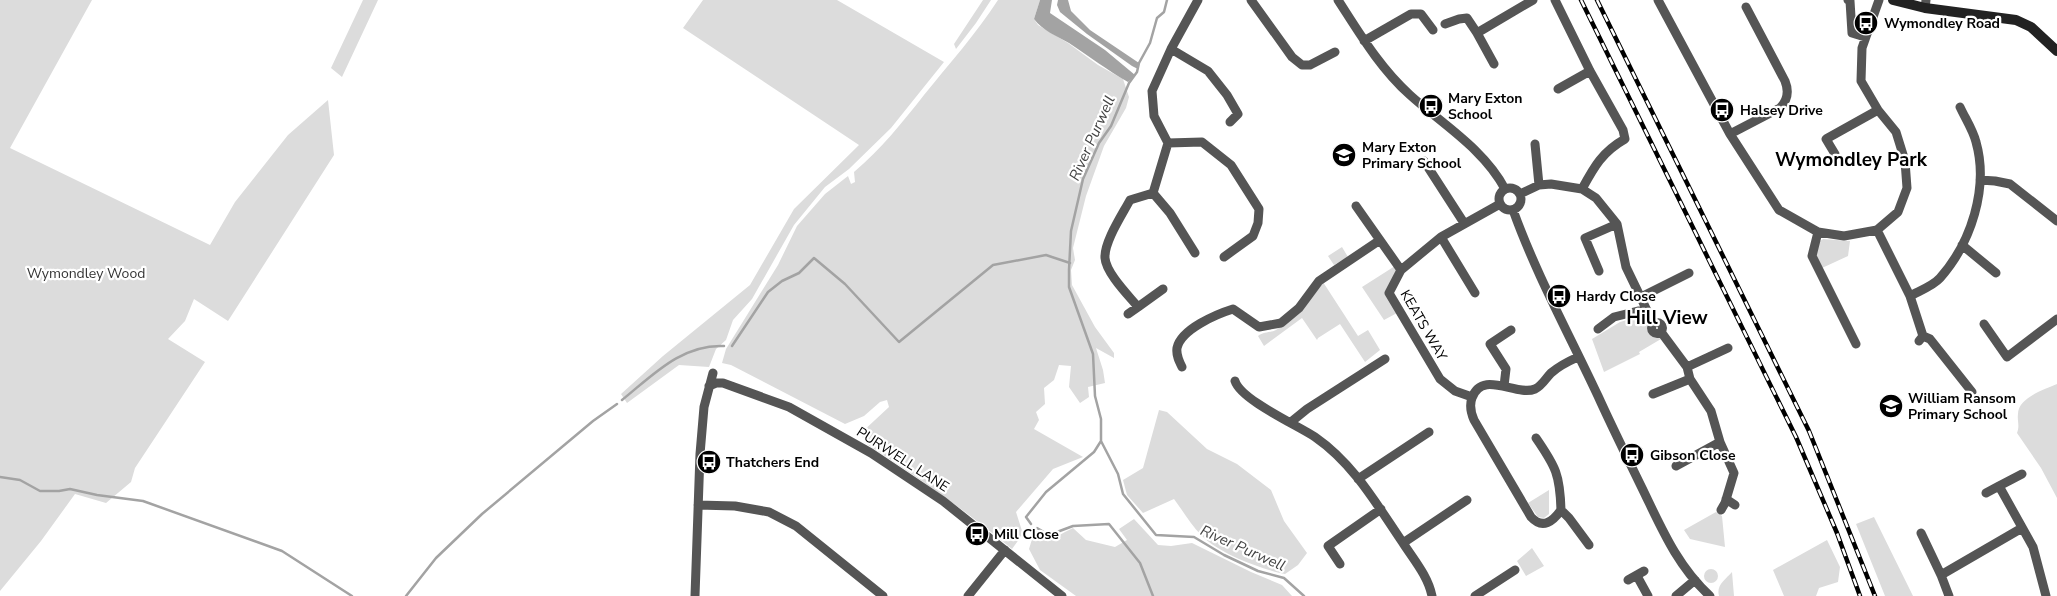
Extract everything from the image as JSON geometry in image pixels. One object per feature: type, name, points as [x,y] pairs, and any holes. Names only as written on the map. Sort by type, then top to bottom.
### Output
[{"type":"street","points":[[1153,193],[1168,143],[1154,116],[1152,91],[1171,49],[1198,0]]},
{"type":"street","points":[[1252,0],[1292,57],[1302,66],[1310,65],[1335,52]]},
{"type":"street","points":[[1338,0],[1364,41],[1389,74],[1410,95],[1442,120],[1476,152],[1501,181],[1505,189]]},
{"type":"street","points":[[1477,32],[1533,0]]},
{"type":"street","points":[[1555,0],[1590,71],[1623,130],[1625,139],[1612,146],[1597,162],[1582,190]]},
{"type":"street","points":[[1658,0],[1730,134],[1780,210],[1818,232],[1844,236],[1877,230],[1898,212],[1907,188],[1905,161],[1896,132],[1878,110],[1861,81],[1862,48],[1880,0]]},
{"type":"street","points":[[1848,0],[1850,1],[1852,33],[1865,37]]},
{"type":"street","points":[[1893,0],[2016,20],[2031,27],[2057,50]]},
{"type":"street","points":[[1730,134],[1780,108],[1788,94],[1785,81],[1746,7]]},
{"type":"street","points":[[1364,41],[1411,14],[1420,14],[1433,30]]},
{"type":"street","points":[[1444,24],[1467,18],[1477,32],[1494,64]]},
{"type":"street","points":[[1171,49],[1208,71],[1227,95],[1238,114],[1230,122]]},
{"type":"street","points":[[1558,89],[1590,71]]},
{"type":"street","points":[[1910,296],[1939,280],[1962,246],[1974,213],[1981,167],[1976,140],[1960,107]]},
{"type":"street","points":[[1835,154],[1826,138],[1878,110]]},
{"type":"street","points":[[1168,143],[1202,142],[1231,165],[1259,209],[1258,223],[1252,236],[1224,257]]},
{"type":"street","points":[[1535,144],[1539,185]]},
{"type":"street","points":[[1424,161],[1464,222]]},
{"type":"street","points":[[1980,180],[2010,184],[2057,221]]},
{"type":"street","points":[[1520,194],[1539,185],[1566,185],[1582,190],[1596,198],[1617,224],[1626,267],[1639,298],[1653,324],[1656,322],[1661,324],[1662,330],[1660,332],[1687,367],[1690,379],[1711,411],[1720,442],[1734,472],[1726,499],[1720,510]]},
{"type":"street","points":[[1505,189],[1516,189],[1520,194],[1521,203],[1513,210],[1507,210],[1500,204],[1499,197],[1505,189]]},
{"type":"street","points":[[1153,193],[1170,214],[1195,253]]},
{"type":"street","points":[[1138,307],[1110,272],[1105,259],[1107,246],[1130,200],[1153,193]]},
{"type":"street","name":"KEATS WAY","points":[[1472,397],[1455,391],[1440,378],[1389,293],[1401,270],[1441,237],[1464,222],[1500,204]]},
{"type":"street","points":[[1356,206],[1401,270]]},
{"type":"street","points":[[1513,210],[1534,263],[1578,357],[1674,553],[1710,596]]},
{"type":"street","points":[[1599,271],[1585,238],[1617,224]]},
{"type":"street","points":[[1877,230],[1910,296],[1921,338],[1930,339],[1972,392]]},
{"type":"street","points":[[1818,232],[1812,256],[1856,344]]},
{"type":"street","points":[[1441,237],[1475,293]]},
{"type":"street","points":[[1182,367],[1177,356],[1181,339],[1200,324],[1217,314],[1233,309],[1259,327],[1281,323],[1299,308],[1319,281],[1380,240]]},
{"type":"street","points":[[1962,246],[1996,272]]},
{"type":"street","points":[[1639,298],[1689,273]]},
{"type":"street","points":[[1128,314],[1163,290]]},
{"type":"street","points":[[1598,329],[1614,317],[1646,309]]},
{"type":"street","points":[[1984,324],[2007,357],[2057,319]]},
{"type":"street","points":[[1504,386],[1506,369],[1490,344],[1512,330]]},
{"type":"street","points":[[1687,367],[1728,348]]},
{"type":"street","points":[[1536,438],[1559,477],[1561,510],[1555,518],[1546,524],[1538,523],[1531,517],[1472,416],[1470,405],[1472,397],[1478,390],[1489,384],[1523,390],[1534,389],[1558,368],[1578,357]]},
{"type":"street","points":[[1291,422],[1307,409],[1385,358]]},
{"type":"street","points":[[695,596],[702,426],[713,373]]},
{"type":"street","points":[[1653,394],[1690,379]]},
{"type":"street","points":[[1235,381],[1236,385],[1251,400],[1291,422],[1327,447],[1358,479],[1381,509],[1421,570],[1430,586],[1432,596]]},
{"type":"street","name":"PURWELL LANE","points":[[709,386],[723,383],[789,407],[871,453],[943,501],[1062,596]]},
{"type":"street","points":[[1358,479],[1428,432]]},
{"type":"street","points":[[1676,466],[1720,442]]},
{"type":"street","points":[[1986,493],[2022,474]]},
{"type":"street","points":[[1999,486],[2033,547],[2046,596]]},
{"type":"street","points":[[1726,499],[1735,505]]},
{"type":"street","points":[[1402,543],[1467,500]]},
{"type":"street","points":[[698,505],[736,506],[770,512],[796,526],[883,596]]},
{"type":"street","points":[[1340,564],[1328,546],[1381,509]]},
{"type":"street","points":[[1561,510],[1589,544]]},
{"type":"street","points":[[1942,575],[2022,528]]},
{"type":"street","points":[[1921,533],[1942,575],[1949,596]]},
{"type":"street","points":[[968,596],[1005,550]]},
{"type":"street","points":[[1475,596],[1516,570]]},
{"type":"street","points":[[1636,576],[1648,596]]},
{"type":"street","points":[[1676,596],[1695,580]]},
{"type":"green space","name":"Wymondley Wood","points":[[0,0],[92,0],[10,148],[210,245],[235,202],[288,135],[328,100],[334,155],[228,321],[194,299],[185,321],[168,339],[205,362],[135,468],[131,482],[106,503],[75,494],[41,541],[0,591]]},
{"type":"green space","points":[[363,0],[378,0],[342,77],[331,68]]},
{"type":"green space","points":[[703,0],[837,0],[944,62],[891,128],[849,169],[825,187],[794,225],[752,299],[733,320],[726,340],[716,349],[709,367],[679,365],[627,403],[621,394],[663,356],[750,285],[794,209],[859,145],[683,28]]},
{"type":"green space","points":[[983,0],[991,0],[956,49],[954,44]]},
{"type":"green space","points":[[998,0],[1040,0],[1034,19],[1038,25],[1068,43],[1098,65],[1123,79],[1129,97],[1126,108],[1104,146],[1086,196],[1073,248],[1075,260],[1071,270],[1072,285],[1095,327],[1114,353],[1114,358],[1096,348],[1105,383],[1088,387],[1089,397],[1080,403],[1069,387],[1071,366],[1059,365],[1054,380],[1044,388],[1045,404],[1036,412],[1039,420],[1034,429],[1083,457],[1053,469],[1016,512],[1023,534],[1012,549],[940,494],[865,443],[861,433],[889,407],[887,400],[880,402],[864,416],[845,424],[731,365],[722,363],[726,349],[778,265],[797,226],[825,194],[848,176],[851,184],[855,182],[854,172],[899,126],[972,37]]},
{"type":"green space","points":[[1823,239],[1850,241],[1848,256],[1822,268],[1818,261],[1816,249]]},
{"type":"green space","points":[[1342,247],[1348,257],[1334,265],[1328,256]]},
{"type":"green space","points":[[1395,266],[1397,270],[1385,292],[1397,313],[1384,320],[1362,287]]},
{"type":"green space","points":[[1323,282],[1358,336],[1368,330],[1380,350],[1365,362],[1340,324],[1317,340],[1302,318],[1264,346],[1258,336],[1262,333],[1276,330],[1290,320]]},
{"type":"green space","points":[[1644,315],[1650,333],[1661,339],[1639,352],[1640,354],[1604,372],[1592,339],[1620,322]]},
{"type":"green space","points":[[2057,384],[2057,498],[2041,468],[2017,433],[2019,408],[2022,403],[2039,391]]},
{"type":"green space","points":[[1159,410],[1167,412],[1207,449],[1237,464],[1271,490],[1284,521],[1307,553],[1298,565],[1285,574],[1253,565],[1230,555],[1202,536],[1174,499],[1143,513],[1127,495],[1123,480],[1143,468]]},
{"type":"green space","points":[[1549,490],[1549,514],[1544,518],[1538,517],[1528,503]]},
{"type":"green space","points":[[1716,512],[1722,516],[1725,547],[1690,539],[1684,530]]},
{"type":"green space","points":[[1874,517],[1913,596],[1885,596],[1856,524]]},
{"type":"green space","points":[[1134,519],[1158,545],[1171,546],[1192,543],[1282,585],[1292,596],[1076,596],[1040,570],[1029,549],[1033,536],[1037,532],[1051,537],[1073,528],[1086,540],[1115,547],[1127,540],[1119,529]]},
{"type":"green space","points":[[1827,540],[1840,567],[1838,582],[1819,588],[1816,596],[1784,596],[1773,570]]},
{"type":"green space","points":[[1532,548],[1544,566],[1526,576],[1517,561]]},
{"type":"green space","points":[[1708,569],[1714,569],[1718,576],[1714,583],[1708,583],[1704,579],[1704,573]]},
{"type":"green space","points":[[1732,572],[1734,596],[1719,596],[1720,586]]},
{"type":"shaded area","points":[[1040,0],[1052,0],[1050,13],[1105,50],[1135,75],[1128,82],[1042,27],[1034,19]]},
{"type":"shaded area","points":[[1058,0],[1068,0],[1071,11],[1090,30],[1139,63],[1138,69],[1087,34],[1060,12],[1057,5]]},
{"type":"waterway","name":"River Purwell","points":[[1167,0],[1164,12],[1157,18],[1150,43],[1139,63],[1137,72],[1129,83],[1111,126],[1099,143],[1083,179],[1071,231],[1069,287],[1093,354],[1095,396],[1101,419],[1101,441],[1118,474],[1123,494],[1156,535],[1194,537],[1224,555],[1258,571],[1284,578],[1304,596]]},
{"type":"waterway","points":[[732,346],[768,292],[782,281],[799,273],[814,258],[845,284],[899,342],[993,265],[1046,255],[1070,263]]},
{"type":"waterway","points":[[622,400],[668,363],[681,356],[694,350],[724,346]]},
{"type":"waterway","points":[[406,596],[436,558],[482,514],[593,421],[617,404]]},
{"type":"waterway","name":"River Purwell","points":[[1031,524],[1026,517],[1046,492],[1094,452],[1101,441]]},
{"type":"waterway","points":[[0,477],[20,480],[40,491],[70,489],[97,495],[143,501],[282,551],[352,596]]},
{"type":"waterway","name":"River Purwell","points":[[1037,528],[1049,535],[1073,526],[1109,524],[1140,563],[1153,596]]},
{"type":"railway","points":[[1581,0],[1796,437],[1837,533],[1860,596]]},
{"type":"railway","points":[[1597,0],[1809,431],[1875,596]]},
{"type":"place","name":"Wymondley Road","points":[[1866,23]]},
{"type":"place","name":"Mary Exton School","points":[[1431,106]]},
{"type":"place","name":"Halsey Drive","points":[[1722,110]]},
{"type":"place","name":"Mary Exton Primary School","points":[[1344,155]]},
{"type":"place","name":"Hardy Close","points":[[1559,296]]},
{"type":"place","name":"William Ransom Primary School","points":[[1891,406]]},
{"type":"place","name":"Gibson Close","points":[[1632,455]]},
{"type":"place","name":"Thatchers End","points":[[709,462]]},
{"type":"place","name":"Mill Close","points":[[977,534]]},
{"type":"district","name":"Wymondley Park","points":[[1851,159]]},
{"type":"district","name":"Hill View","points":[[1667,317]]}]
